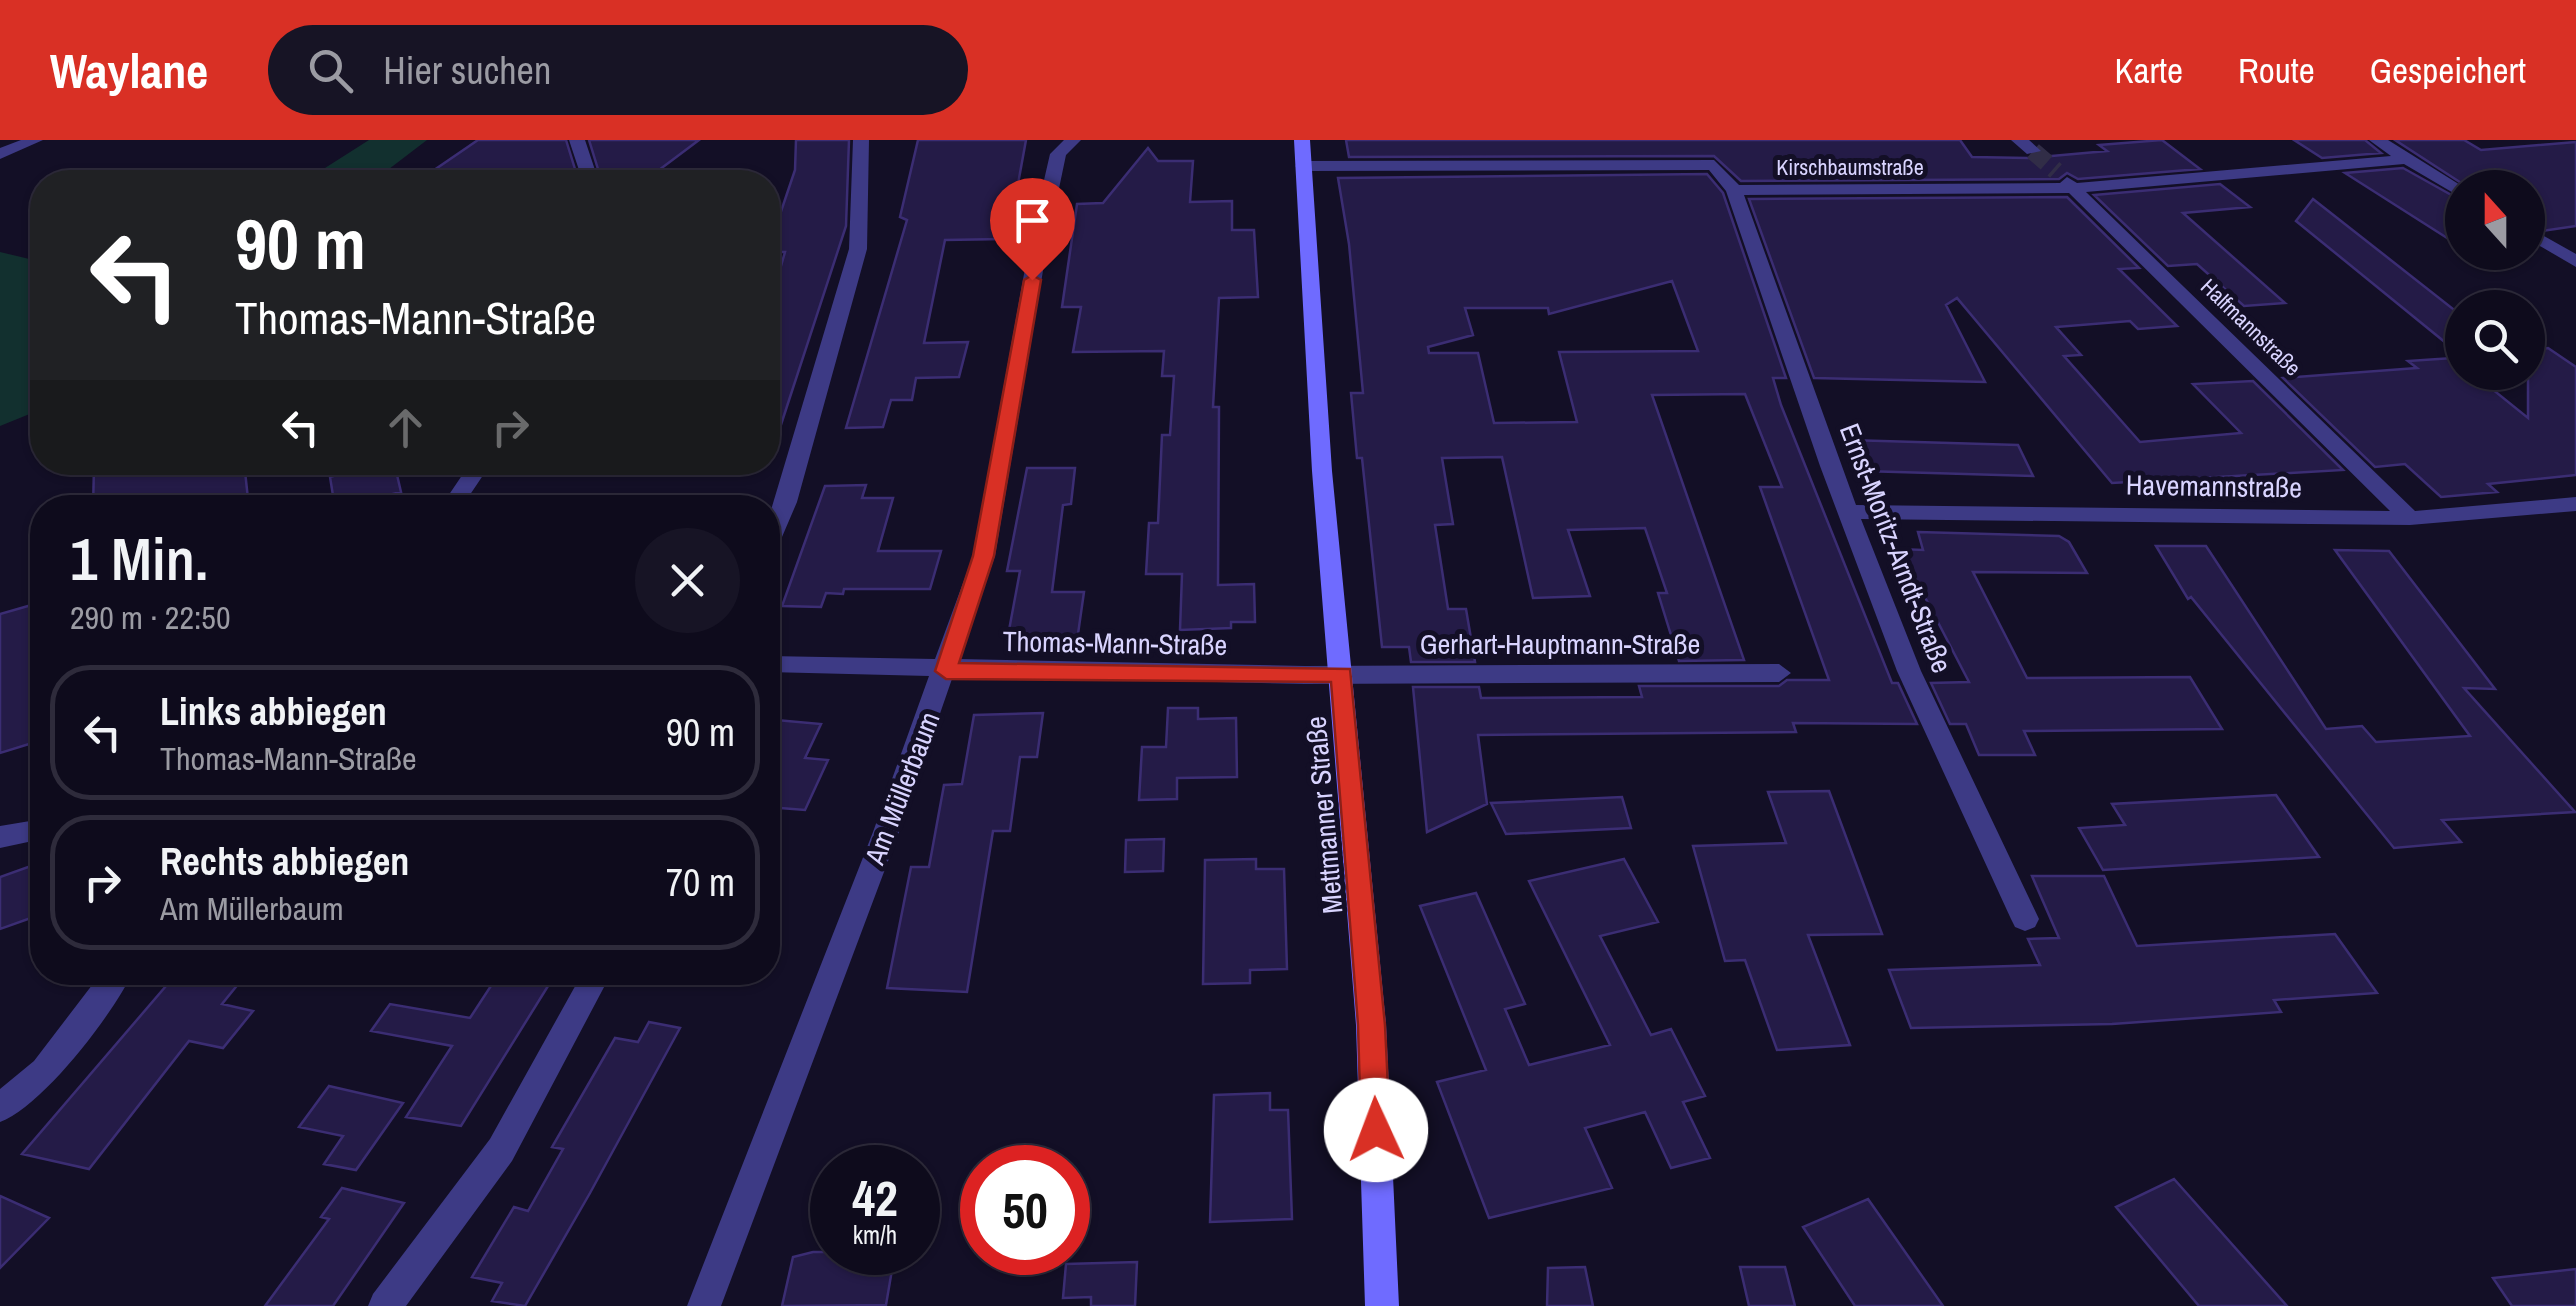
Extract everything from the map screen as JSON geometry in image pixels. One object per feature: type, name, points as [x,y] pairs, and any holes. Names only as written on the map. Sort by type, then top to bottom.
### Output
[{"type":"main road","name":"Mettmanner Straße","points":[[1303,153],[1322,470],[1371,1025],[1382,1306]]},
{"type":"street","points":[[0,154],[35,140]]},
{"type":"street","points":[[578,140],[587,170]]},
{"type":"street","points":[[780,516],[858,249],[861,140]]},
{"type":"street","points":[[2376,140],[2445,181]]},
{"type":"street","name":"Am Müllerbaum","points":[[704,1306],[946,671],[984,556],[1038,241],[1066,147]]},
{"type":"street","points":[[1303,153],[1714,165],[1734,190]]},
{"type":"street","name":"Kirschbaumstraße","points":[[1734,190],[2073,188],[2407,158]]},
{"type":"street","name":"Halfmannstraße","points":[[2056,172],[2410,518]]},
{"type":"street","name":"Ernst-Moritz-Arndt-Straße","points":[[1734,190],[1830,466],[1851,512],[1909,671],[2026,919]]},
{"type":"street","points":[[2546,243],[2576,239]]},
{"type":"street","points":[[2546,243],[2576,262]]},
{"type":"street","name":"Havemannstraße","points":[[1851,512],[2410,518],[2576,504]]},
{"type":"street","name":"Thomas-Mann-Straße","points":[[780,664],[946,671],[1342,674]]},
{"type":"street","name":"Gerhart-Hauptmann-Straße","points":[[1342,674],[1779,674]]},
{"type":"street","points":[[0,837],[30,831]]},
{"type":"street","points":[[0,1108],[46,1071],[109,985]]},
{"type":"street","points":[[385,1306],[500,1150],[591,985]]},
{"type":"green space","points":[[369,140],[427,140],[388,170],[322,170]]},
{"type":"green space","points":[[0,252],[30,259],[30,414],[0,426]]},
{"type":"building","points":[[478,140],[566,140],[575,170],[434,170]]},
{"type":"building","points":[[589,140],[699,140],[659,170],[598,170]]},
{"type":"building","points":[[796,140],[849,140],[846,226],[780,428],[780,269],[785,252],[780,252],[780,214],[795,170]]},
{"type":"building","points":[[918,140],[1026,140],[1012,217],[1004,239],[945,240],[924,343],[968,342],[959,377],[916,378],[912,400],[891,400],[883,427],[846,428],[907,220],[900,217]]},
{"type":"building","points":[[1346,140],[1960,140],[1972,157],[2028,158],[2107,151],[2099,145],[2162,140],[2200,169],[2078,179],[2067,173],[2059,179],[1741,181],[1714,156],[1349,157]]},
{"type":"building","points":[[2294,140],[2365,140],[2381,153],[2322,158]]},
{"type":"building","points":[[2395,140],[2464,140],[2481,150],[2576,142],[2576,226],[2545,231],[2545,170],[2445,172]]},
{"type":"building","points":[[1148,148],[1158,161],[1193,161],[1190,202],[1232,201],[1232,230],[1254,230],[1258,297],[1219,298],[1213,407],[1219,407],[1218,585],[1254,584],[1255,622],[1231,622],[1231,628],[1180,630],[1182,574],[1146,574],[1149,523],[1158,523],[1162,435],[1170,435],[1174,376],[1162,376],[1164,351],[1073,352],[1081,307],[1062,307],[1077,204],[1103,203]]},
{"type":"building","points":[[2403,168],[2445,191],[2445,237],[2345,173]]},
{"type":"building","points":[[1707,174],[1723,193],[1786,378],[1773,378],[1781,405],[1892,683],[1898,683],[1917,724],[1793,723],[1796,732],[1478,735],[1487,804],[1427,832],[1413,687],[1479,687],[1481,698],[1642,697],[1639,686],[1779,686],[1787,680],[1829,680],[1760,487],[1782,487],[1745,394],[1652,395],[1744,660],[1679,661],[1658,593],[1667,593],[1645,528],[1568,530],[1590,596],[1533,598],[1502,457],[1442,458],[1453,524],[1435,525],[1448,609],[1466,609],[1475,662],[1411,662],[1409,647],[1382,647],[1362,458],[1357,458],[1351,393],[1363,393],[1349,244],[1338,178]],"holes":[[[1672,281],[1698,351],[1559,352],[1577,422],[1494,423],[1478,353],[1429,353],[1428,347],[1473,335],[1465,308],[1548,308],[1549,314]]]},
{"type":"building","points":[[2220,184],[2250,207],[2183,213],[2285,303],[2244,306],[2197,264],[2168,266],[2094,195]]},
{"type":"building","points":[[2067,197],[2139,268],[2119,269],[2177,326],[2138,329],[2130,321],[2056,327],[2081,355],[2064,356],[2140,442],[2241,433],[2193,384],[2253,381],[2343,470],[2112,483],[1957,298],[1946,305],[1985,382],[1814,378],[1749,199]]},
{"type":"building","points":[[2313,199],[2445,303],[2445,342],[2296,221]]},
{"type":"building","points":[[2545,348],[2576,367],[2576,475],[2488,484],[2497,492],[2441,497],[2405,464],[2375,467],[2283,378],[2417,368],[2408,361],[2445,359],[2445,390],[2493,390],[2528,418],[2528,390],[2545,390]]},
{"type":"building","points":[[1848,440],[2018,445],[2033,476],[1863,471]]},
{"type":"building","points":[[1027,468],[1075,468],[1071,504],[1063,505],[1052,592],[1084,592],[1077,641],[1007,641],[1020,571],[1007,571]]},
{"type":"building","points":[[94,475],[245,475],[248,495],[93,495]]},
{"type":"building","points":[[397,475],[401,492],[333,495],[330,477]]},
{"type":"building","points":[[866,485],[862,498],[893,498],[878,551],[941,551],[930,589],[844,589],[843,594],[826,593],[821,607],[782,606],[825,486]]},
{"type":"building","points":[[1918,532],[2059,536],[2069,542],[2087,573],[1973,572],[2027,678],[2190,677],[2222,729],[2024,731],[2035,755],[1979,755],[1966,724],[1950,724],[1931,683],[1969,682],[1900,549],[1923,550]]},
{"type":"building","points":[[2156,546],[2206,546],[2326,729],[2362,726],[2376,742],[2470,736],[2335,550],[2389,551],[2495,689],[2464,688],[2575,812],[2442,820],[2461,842],[2394,848],[2191,597],[2188,599]]},
{"type":"building","points":[[30,605],[30,744],[0,753],[0,614]]},
{"type":"building","points":[[1168,708],[1198,708],[1198,719],[1236,718],[1237,777],[1177,778],[1177,799],[1139,800],[1142,747],[1166,747]]},
{"type":"building","points":[[1043,713],[1037,757],[1020,757],[1010,831],[993,831],[967,992],[887,988],[911,867],[929,867],[944,785],[962,784],[974,715]]},
{"type":"building","points":[[780,720],[821,724],[805,758],[828,760],[805,810],[780,808]]},
{"type":"building","points":[[1829,791],[1882,934],[1808,935],[1850,1045],[1777,1050],[1745,960],[1725,961],[1693,846],[1786,843],[1768,792]]},
{"type":"building","points":[[2276,795],[2319,857],[2103,870],[2079,828],[2125,825],[2112,804]]},
{"type":"building","points":[[1622,797],[1631,828],[1506,834],[1491,803]]},
{"type":"building","points":[[1164,839],[1163,871],[1125,872],[1126,840]]},
{"type":"building","points":[[1256,859],[1256,869],[1284,869],[1287,969],[1250,970],[1250,983],[1203,984],[1205,860]]},
{"type":"building","points":[[1624,859],[1658,922],[1600,936],[1651,1035],[1671,1029],[1705,1096],[1683,1102],[1710,1158],[1671,1168],[1645,1112],[1585,1128],[1612,1188],[1489,1218],[1437,1082],[1486,1070],[1420,906],[1476,893],[1525,1004],[1505,1009],[1529,1065],[1610,1045],[1529,881]]},
{"type":"building","points":[[30,866],[30,918],[0,929],[0,877]]},
{"type":"building","points":[[2032,876],[2104,876],[2137,946],[2335,934],[2377,993],[2274,1000],[2281,1012],[2112,1024],[1911,1028],[1889,970],[2040,965],[2028,939],[2059,938]]},
{"type":"building","points":[[167,985],[237,985],[222,1004],[253,1011],[223,1048],[189,1041],[89,1169],[22,1154]]},
{"type":"building","points":[[492,985],[549,985],[461,1126],[406,1117],[452,1046],[371,1031],[390,1004],[470,1018]]},
{"type":"building","points":[[649,1022],[680,1028],[590,1193],[525,1306],[492,1301],[502,1283],[472,1277],[514,1207],[528,1211],[563,1149],[552,1147],[615,1038],[638,1042]]},
{"type":"building","points":[[329,1086],[403,1103],[356,1170],[324,1164],[343,1136],[299,1127]]},
{"type":"building","points":[[1270,1093],[1270,1110],[1288,1110],[1292,1219],[1210,1222],[1214,1095]]},
{"type":"building","points":[[2174,1179],[2287,1306],[2199,1306],[2116,1207]]},
{"type":"building","points":[[342,1188],[404,1203],[333,1306],[265,1306],[329,1219],[321,1217]]},
{"type":"building","points":[[0,1196],[49,1218],[0,1268]]},
{"type":"building","points":[[1868,1199],[1943,1306],[1855,1306],[1803,1227]]},
{"type":"building","points":[[810,1253],[810,1275],[891,1275],[886,1305],[782,1306],[793,1257]]},
{"type":"building","points":[[1137,1262],[1135,1306],[1091,1306],[1091,1297],[1063,1298],[1065,1275],[1090,1275],[1090,1263]]},
{"type":"building","points":[[1585,1267],[1593,1306],[1547,1306],[1548,1268]]},
{"type":"building","points":[[1740,1267],[1785,1267],[1795,1306],[1749,1306]]},
{"type":"building","points":[[2576,1269],[2576,1306],[2512,1306],[2493,1278]]},
{"type":"tunnel","points":[[2033,151],[2056,171]]},
{"type":"route","points":[[1032,280],[984,556],[946,671],[1342,674],[1376,1130]]}]
